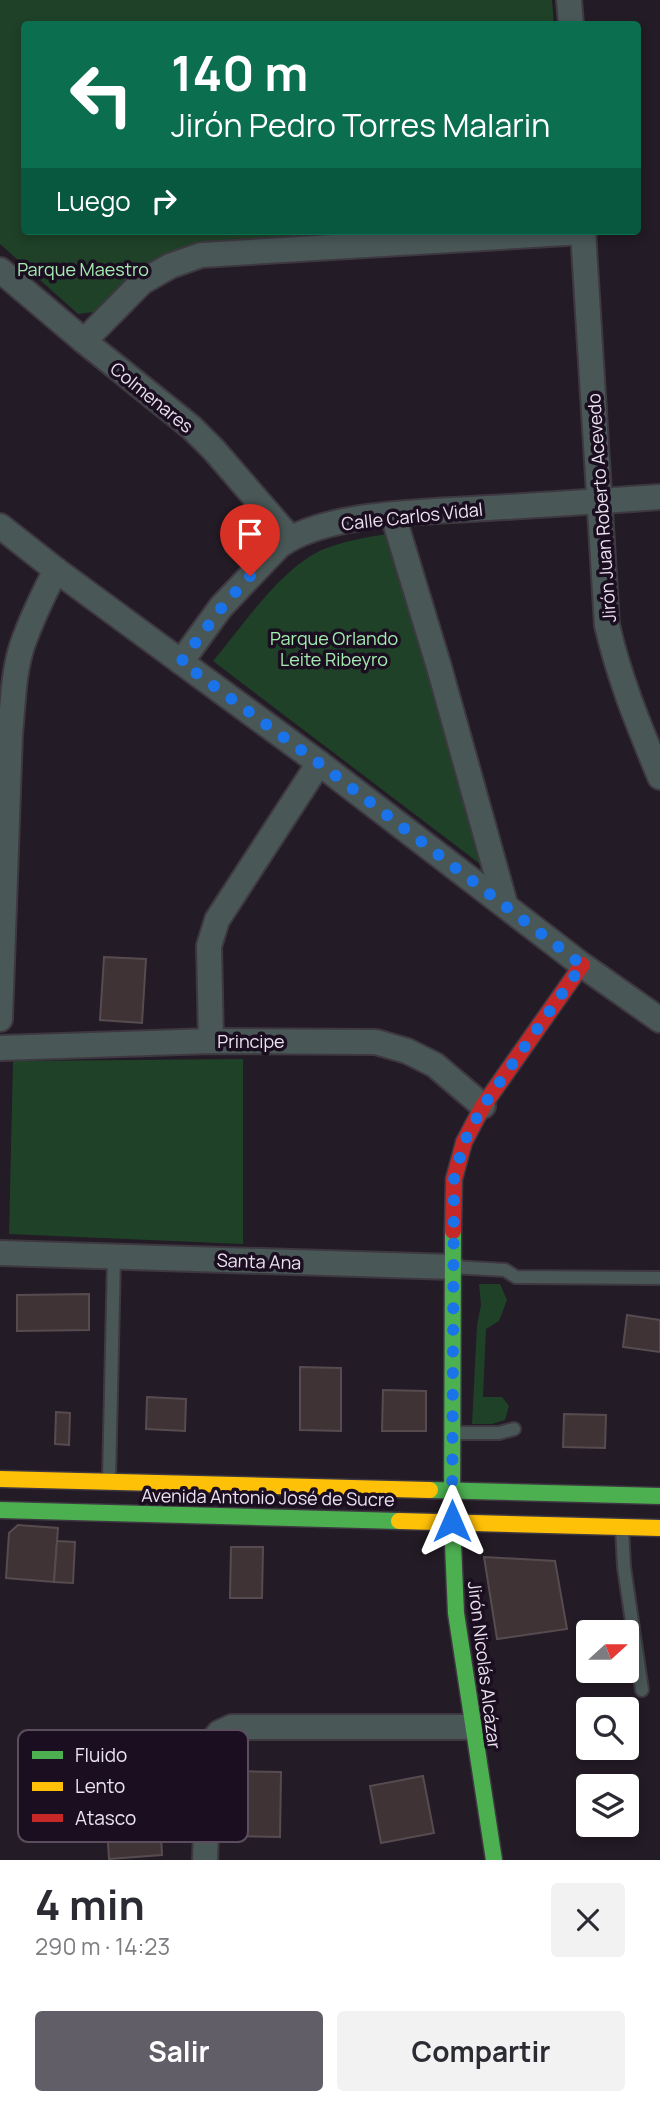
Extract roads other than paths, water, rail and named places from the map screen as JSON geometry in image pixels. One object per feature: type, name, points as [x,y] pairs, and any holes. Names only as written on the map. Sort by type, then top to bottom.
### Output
[{"type":"main road","name":"Jirón Nicolás Alcázar","points":[[494,1860],[456,1613],[452,1521],[454,1179],[464,1142],[483,1106],[582,965]]},
{"type":"main road","name":"Avenida Antonio José de Sucre","points":[[0,1479],[660,1496]]},
{"type":"main road","name":"Avenida Antonio José de Sucre","points":[[0,1510],[660,1528]]},
{"type":"street","points":[[569,0],[571,21]]},
{"type":"street","points":[[84,341],[142,282],[170,266],[201,255],[534,235]]},
{"type":"street","name":"Jirón Juan Roberto Acevedo","points":[[584,235],[607,625],[615,661],[631,708],[660,776]]},
{"type":"street","name":"Colmenares","points":[[0,270],[191,427],[215,450],[290,538]]},
{"type":"street","name":"Calle Carlos Vidal","points":[[181,662],[222,607],[279,546],[290,538],[329,524],[393,515],[660,497]]},
{"type":"street","points":[[393,515],[439,667],[505,904]]},
{"type":"street","points":[[0,526],[319,763],[582,965],[660,1020]]},
{"type":"street","points":[[0,1019],[10,734],[14,692],[21,649],[36,609],[56,570]]},
{"type":"street","points":[[211,1041],[209,946],[217,920],[319,763]]},
{"type":"street","name":"Principe","points":[[0,1048],[211,1041],[376,1042],[407,1051],[435,1065],[483,1106]]},
{"type":"street","name":"Santa Ana","points":[[0,1253],[452,1267]]},
{"type":"street","points":[[226,1730],[232,1727],[472,1727]]},
{"type":"street","points":[[205,1860],[206,1842]]},
{"type":"lane","points":[[110,1482],[114,1257]]},
{"type":"lane","name":"Santa Ana","points":[[452,1267],[505,1270],[516,1277],[660,1278]]},
{"type":"lane","points":[[452,1434],[499,1433],[514,1429]]},
{"type":"lane","points":[[622,1528],[624,1567],[642,1690]]},
{"type":"park label","name":"Parque Maestro","points":[[83,269]]},
{"type":"park label","name":"Parque Orlando Leite Ribeyro","points":[[334,648]]}]
